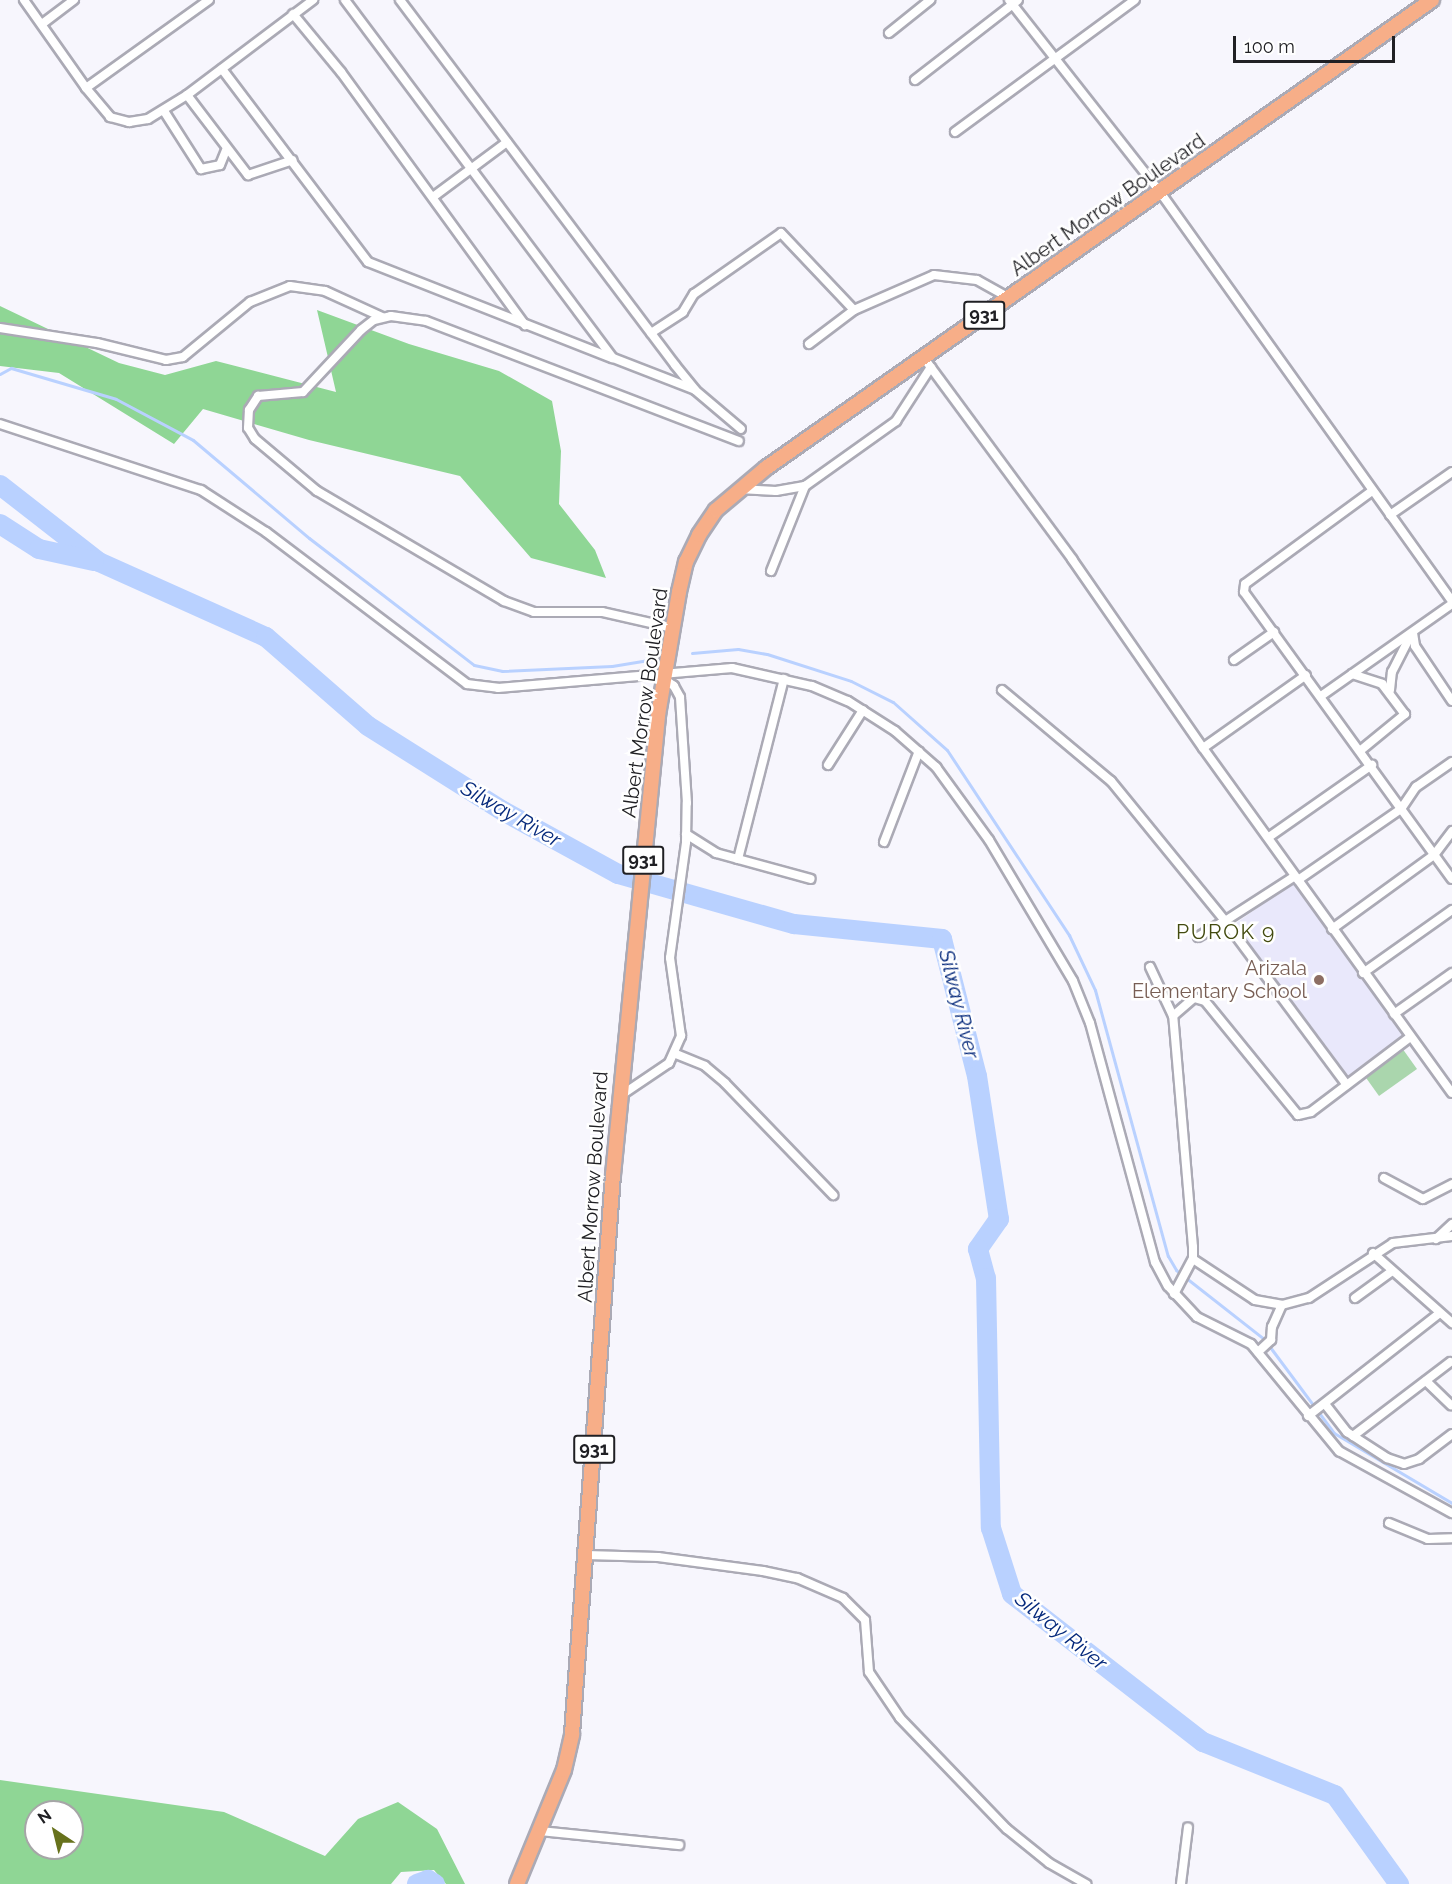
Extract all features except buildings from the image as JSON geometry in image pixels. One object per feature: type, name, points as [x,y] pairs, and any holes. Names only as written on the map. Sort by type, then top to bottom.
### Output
[{"type":"highway","name":"Albert Morrow Boulevard","points":[[518,1884],[564,1770],[572,1734],[628,1005],[658,715],[686,562],[716,510],[739,489],[927,362],[1010,298],[1432,0]]},
{"type":"street","points":[[24,0],[103,112],[120,121],[140,121],[164,111],[313,0]]},
{"type":"street","points":[[42,24],[74,0]]},
{"type":"street","points":[[86,88],[209,0]]},
{"type":"street","points":[[345,0],[613,358]]},
{"type":"street","points":[[400,0],[695,390],[741,429]]},
{"type":"street","points":[[889,33],[930,0]]},
{"type":"street","points":[[955,132],[1135,0]]},
{"type":"street","points":[[915,80],[1013,1],[1054,59],[1160,192],[1452,603],[1413,633],[1321,696]]},
{"type":"street","points":[[294,14],[433,198],[525,326]]},
{"type":"street","points":[[222,69],[368,262],[525,326],[695,390]]},
{"type":"street","points":[[188,95],[226,150],[248,175],[293,160]]},
{"type":"street","points":[[164,111],[201,170],[220,165],[226,150]]},
{"type":"street","points":[[433,198],[507,142]]},
{"type":"street","points":[[651,333],[683,312],[694,294],[782,233],[854,310]]},
{"type":"street","points":[[809,344],[854,310],[934,275],[976,280],[1010,298]]},
{"type":"street","points":[[0,328],[97,343],[166,360],[183,357],[250,302],[290,286],[325,291],[382,317],[426,321],[739,441]]},
{"type":"street","points":[[382,317],[347,343],[303,392],[267,393],[252,402],[248,428],[265,451],[317,491],[519,608],[585,615],[602,612],[673,628]]},
{"type":"street","points":[[597,338],[597,352]]},
{"type":"street","points":[[739,489],[785,491],[805,486],[896,421],[927,362],[1099,596],[1203,748],[1452,1093]]},
{"type":"street","points":[[0,424],[201,490],[266,532],[467,684],[498,688],[665,677],[732,668],[812,686],[863,710],[920,751],[936,767],[988,840],[1051,937],[1073,981],[1090,1023],[1155,1263],[1174,1294],[1197,1317],[1234,1332],[1258,1352],[1339,1451],[1452,1513]]},
{"type":"street","points":[[1390,514],[1452,472]]},
{"type":"street","points":[[771,571],[805,486]]},
{"type":"street","points":[[1372,491],[1245,584],[1246,598],[1274,632],[1372,765],[1452,879]]},
{"type":"street","points":[[1234,660],[1274,632]]},
{"type":"street","points":[[1390,690],[1401,650],[1413,633]]},
{"type":"street","points":[[1413,633],[1415,646],[1452,701]]},
{"type":"street","points":[[1352,674],[1390,690],[1405,714],[1361,750]]},
{"type":"street","points":[[1203,748],[1306,675]]},
{"type":"street","points":[[620,1097],[661,1071],[676,1054],[681,1027],[670,971],[671,945],[686,838],[680,697],[665,677]]},
{"type":"street","points":[[738,859],[784,679]]},
{"type":"street","points":[[1002,690],[1111,781],[1225,921],[1347,1085]]},
{"type":"street","points":[[828,765],[863,710]]},
{"type":"street","points":[[884,842],[920,751]]},
{"type":"street","points":[[1198,937],[1297,878],[1401,809],[1416,787],[1452,762]]},
{"type":"street","points":[[1269,837],[1372,765]]},
{"type":"street","points":[[1332,929],[1434,855],[1452,831]]},
{"type":"street","points":[[686,838],[698,839],[708,850],[811,879]]},
{"type":"street","points":[[1364,973],[1452,910]]},
{"type":"street","points":[[1150,967],[1173,1016],[1193,1259],[1174,1294]]},
{"type":"street","points":[[1394,1014],[1452,973]]},
{"type":"street","points":[[1173,1016],[1194,998],[1205,1001],[1298,1115],[1311,1112],[1410,1037]]},
{"type":"street","points":[[676,1054],[705,1066],[725,1083],[833,1195]]},
{"type":"street","points":[[1384,1178],[1423,1199],[1452,1184]]},
{"type":"street","points":[[1436,1239],[1452,1224]]},
{"type":"street","points":[[1193,1259],[1255,1300],[1282,1305],[1309,1298],[1373,1253],[1398,1241],[1452,1236]]},
{"type":"street","points":[[1373,1253],[1452,1323]]},
{"type":"street","points":[[1355,1298],[1392,1271]]},
{"type":"street","points":[[1258,1352],[1268,1343],[1282,1305]]},
{"type":"street","points":[[1310,1415],[1440,1313]]},
{"type":"street","points":[[1353,1436],[1450,1362]]},
{"type":"street","points":[[1426,1381],[1451,1405]]},
{"type":"street","points":[[1323,1405],[1353,1436],[1387,1458],[1404,1464],[1419,1459],[1452,1434]]},
{"type":"street","points":[[1389,1523],[1428,1539],[1452,1538]]},
{"type":"street","points":[[586,1555],[658,1557],[763,1571],[797,1578],[843,1598],[865,1620],[869,1672],[900,1718],[1007,1829],[1049,1863],[1086,1884]]},
{"type":"street","points":[[1180,1884],[1188,1827]]},
{"type":"street","points":[[539,1831],[678,1845]]},
{"type":"shaded area","name":"Arizala Elementary School","points":[[1294,882],[1406,1035],[1347,1078],[1232,926]]},
{"type":"green space","points":[[0,306],[119,363],[165,375],[216,361],[336,392],[317,310],[409,344],[499,371],[552,401],[561,451],[559,504],[595,550],[606,578],[531,558],[460,476],[309,440],[203,409],[174,444],[59,373],[0,366]]},
{"type":"green space","points":[[1402,1048],[1417,1069],[1379,1096],[1364,1075]]},
{"type":"green space","points":[[0,1780],[224,1812],[325,1856],[358,1819],[398,1802],[437,1829],[465,1884],[446,1884],[434,1870],[401,1872],[391,1884],[0,1884]]},
{"type":"waterway","points":[[0,374],[11,368],[116,399],[193,440],[309,538],[474,665],[502,671],[612,666],[654,659]]},
{"type":"waterway","name":"Silway River","points":[[0,485],[99,562],[266,637],[368,726],[503,811],[618,874],[794,924],[942,939],[977,1076],[999,1219],[978,1249],[986,1278],[991,1528],[1012,1594],[1203,1742],[1335,1795],[1399,1884]]},
{"type":"waterway","points":[[0,524],[39,549],[94,561]]},
{"type":"waterway","points":[[692,653],[738,649],[767,654],[851,681],[893,702],[947,750],[1069,935],[1095,990],[1168,1256],[1176,1270],[1264,1339],[1334,1433],[1452,1503]]},
{"type":"waterway","points":[[417,1884],[428,1880],[435,1884]]},
{"type":"place","name":"Arizala Elementary School","points":[[1319,980]]},
{"type":"district","name":"PUROK 9","points":[[1226,932]]}]
